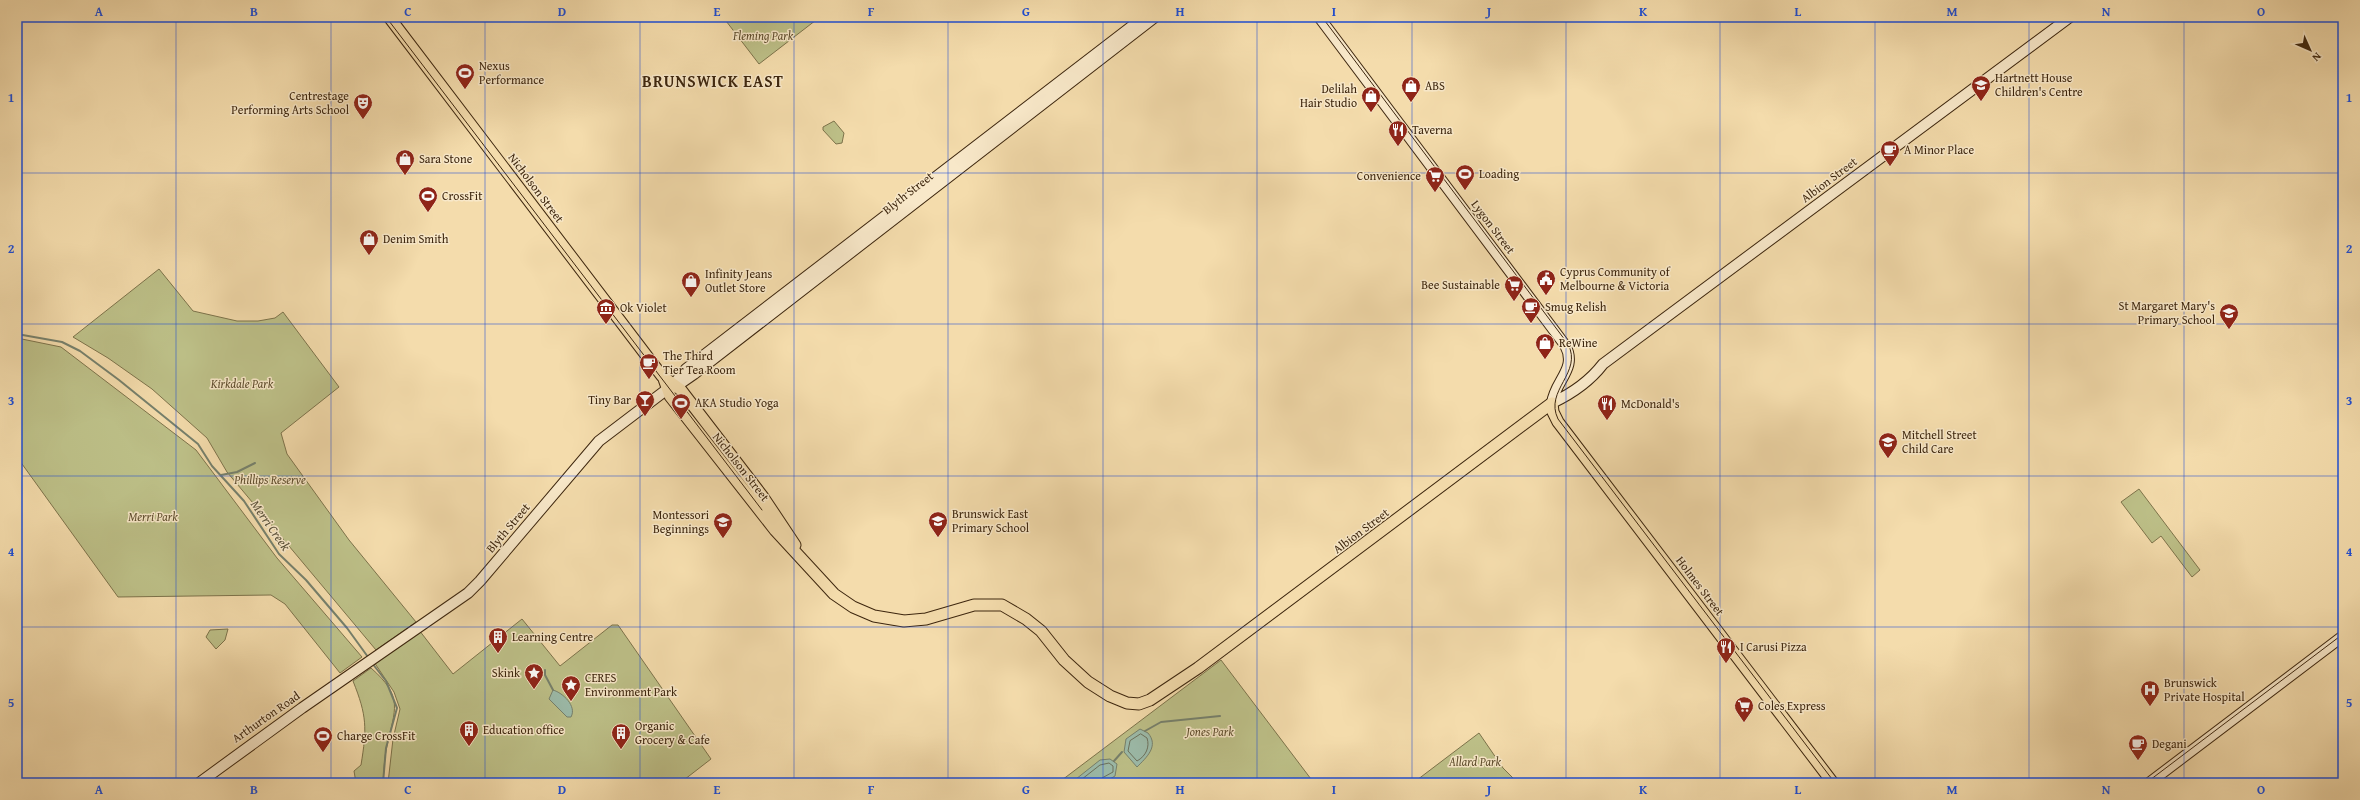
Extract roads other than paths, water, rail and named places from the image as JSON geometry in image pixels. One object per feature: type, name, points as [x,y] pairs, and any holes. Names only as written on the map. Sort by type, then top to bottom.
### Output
[{"type":"main road","name":"Nicholson Street","points":[[389,17],[662,376],[766,502],[824,591],[837,603],[865,619],[886,625],[906,626],[930,624],[979,610],[1016,613],[1041,631],[1077,679],[1104,700],[1125,710],[1142,710]]},
{"type":"main road","name":"Albion Street","points":[[1142,710],[1153,705],[1198,668],[1552,403]]},
{"type":"main road","name":"Holmes Street","points":[[1552,403],[1553,412],[1558,422],[1833,783]]},
{"type":"main road","points":[[1538,414],[1548,415],[1558,422]]},
{"type":"main road","name":"Nicholson Street","points":[[1064,660],[1088,682],[1110,696],[1134,704],[1150,700]]},
{"type":"main road","name":"Albion Street","points":[[1150,700],[1198,668]]},
{"type":"street","name":"Blyth Street","points":[[350,675],[468,593],[480,581],[599,441],[670,386],[686,369],[1144,17]]},
{"type":"street","name":"Blyth Street","points":[[670,386],[681,383],[694,374],[1155,17]]},
{"type":"street","name":"Lygon Street","points":[[1319,17],[1565,345],[1570,357],[1569,366],[1555,390],[1552,403]]},
{"type":"street","name":"Albion Street","points":[[1552,403],[2070,17]]},
{"type":"street","points":[[2148,783],[2343,636]]},
{"type":"street","name":"Arthurton Road","points":[[199,783],[350,675]]},
{"type":"water","points":[[553,690],[565,697],[571,704],[571,717],[567,717],[549,699]]},
{"type":"water","points":[[1140,729],[1148,733],[1151,738],[1152,747],[1148,755],[1137,767],[1124,752],[1126,739]]},
{"type":"water","points":[[1110,759],[1117,764],[1115,776],[1103,783],[1071,783],[1100,760]]},
{"type":"waterway","name":"Merri Creek","points":[[17,334],[62,342],[80,351],[119,380],[198,444],[212,466],[244,501],[279,554],[306,580],[347,628],[368,657]]},
{"type":"waterway","points":[[221,475],[237,472],[255,463]]},
{"type":"waterway","name":"Merri Creek","points":[[372,663],[386,681],[397,708],[386,748],[383,783]]},
{"type":"waterway","points":[[545,670],[545,675],[553,690]]},
{"type":"waterway","points":[[1145,731],[1161,722],[1220,716]]},
{"type":"waterway","points":[[1114,761],[1122,752]]},
{"type":"tram line","points":[[386,17],[762,510]]},
{"type":"tram line","points":[[1322,17],[1568,344],[1571,354],[1571,364],[1556,399],[1555,409],[1558,419],[1835,783]]},
{"type":"tram line","points":[[2146,783],[2343,634]]},
{"type":"place","name":"Nexus Performance","points":[[465,90]]},
{"type":"place","name":"Hartnett House Children's Centre","points":[[1981,102]]},
{"type":"place","name":"ABS","points":[[1411,103]]},
{"type":"place","name":"Delilah Hair Studio","points":[[1371,113]]},
{"type":"place","name":"Centrestage Performing Arts School","points":[[363,120]]},
{"type":"place","name":"Taverna","points":[[1398,147]]},
{"type":"place","name":"A Minor Place","points":[[1890,167]]},
{"type":"place","name":"Sara Stone","points":[[405,176]]},
{"type":"place","name":"Loading","points":[[1465,191]]},
{"type":"place","name":"Convenience","points":[[1435,193]]},
{"type":"place","name":"CrossFit","points":[[428,213]]},
{"type":"place","name":"Denim Smith","points":[[369,256]]},
{"type":"place","name":"Cyprus Community of Melbourne & Victoria","points":[[1546,296]]},
{"type":"place","name":"Infinity Jeans Outlet Store","points":[[691,298]]},
{"type":"place","name":"Bee Sustainable","points":[[1514,302]]},
{"type":"place","name":"Smug Relish","points":[[1531,324]]},
{"type":"place","name":"Ok Violet","points":[[606,325]]},
{"type":"place","name":"St Margaret Mary's Primary School","points":[[2229,330]]},
{"type":"place","name":"ReWine","points":[[1545,360]]},
{"type":"place","name":"The Third Tier Tea Room","points":[[649,380]]},
{"type":"place","name":"Tiny Bar","points":[[645,417]]},
{"type":"place","name":"AKA Studio Yoga","points":[[681,420]]},
{"type":"place","name":"McDonald's","points":[[1607,421]]},
{"type":"place","name":"Mitchell Street Child Care","points":[[1888,459]]},
{"type":"place","name":"Brunswick East Primary School","points":[[938,538]]},
{"type":"place","name":"Montessori Beginnings","points":[[723,539]]},
{"type":"place","name":"Learning Centre","points":[[498,654]]},
{"type":"place","name":"I Carusi Pizza","points":[[1726,664]]},
{"type":"place","name":"Skink","points":[[534,690]]},
{"type":"place","name":"CERES Environment Park","points":[[571,702]]},
{"type":"place","name":"Brunswick Private Hospital","points":[[2150,707]]},
{"type":"place","name":"Coles Express","points":[[1744,723]]},
{"type":"place","name":"Education office","points":[[469,747]]},
{"type":"place","name":"Organic Grocery & Cafe","points":[[621,750]]},
{"type":"place","name":"Charge CrossFit","points":[[323,753]]},
{"type":"place","name":"Degani","points":[[2138,761]]},
{"type":"district","name":"BRUNSWICK EAST","points":[[713,81]]},
{"type":"park label","name":"Fleming Park","points":[[763,36]]},
{"type":"park label","name":"Kirkdale Park","points":[[242,384]]},
{"type":"park label","name":"Phillips Reserve","points":[[270,480]]},
{"type":"park label","name":"Merri Park","points":[[153,517]]},
{"type":"park label","name":"Jones Park","points":[[1210,732]]},
{"type":"park label","name":"Allard Park","points":[[1475,762]]}]
